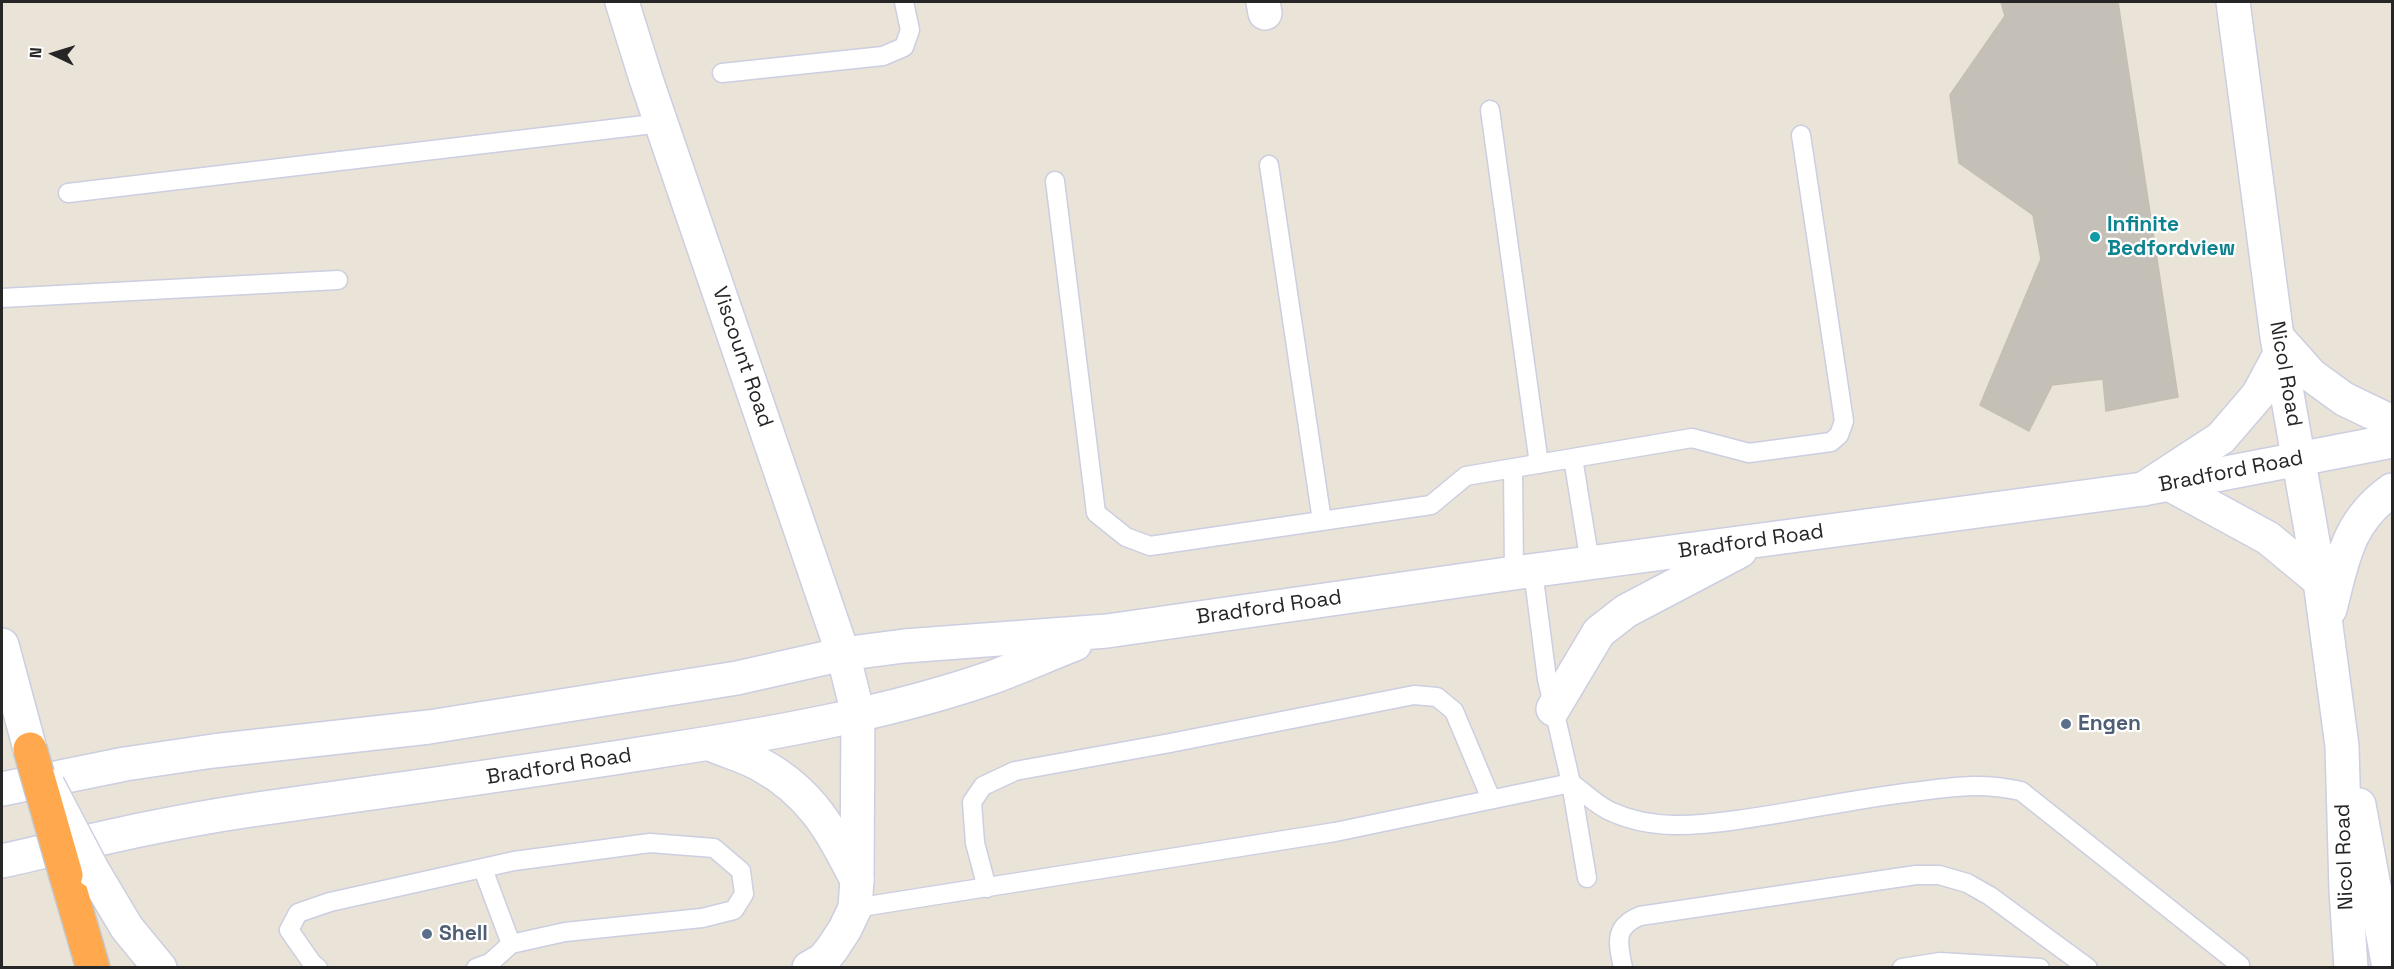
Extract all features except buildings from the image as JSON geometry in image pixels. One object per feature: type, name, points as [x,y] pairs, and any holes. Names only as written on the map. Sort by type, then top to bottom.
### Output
[{"type":"highway","points":[[30,749],[79,873],[93,968]]},
{"type":"street","name":"Viscount Road","points":[[622,2],[843,654],[858,714],[856,894]]},
{"type":"street","name":"Nicol Road","points":[[2233,2],[2279,345],[2320,581],[2342,746],[2346,890],[2351,968]]},
{"type":"street","points":[[2320,581],[2268,538],[2156,487],[2222,438],[2258,395],[2279,345],[2311,375],[2344,399],[2392,422]]},
{"type":"street","name":"Bradford Road","points":[[2,789],[125,764],[429,727],[737,678],[843,654],[904,646],[1107,631],[1523,572],[2156,487],[2392,441]]},
{"type":"street","points":[[2325,625],[2350,539],[2374,503],[2392,490]]},
{"type":"street","points":[[1553,709],[1599,632],[1626,611],[1760,540]]},
{"type":"street","name":"Bradford Road","points":[[2,861],[152,828],[243,812],[517,774],[708,743],[858,714],[992,677],[1107,631]]},
{"type":"street","points":[[2,645],[30,749]]},
{"type":"street","points":[[708,743],[759,763],[784,779],[813,806],[829,827],[856,894],[846,929],[823,960],[809,968]]},
{"type":"street","name":"Nicol Road","points":[[2342,746],[2356,790],[2389,968]]},
{"type":"street","points":[[79,873],[160,968]]},
{"type":"lane","points":[[722,73],[883,56],[904,47],[910,30],[904,2]]},
{"type":"lane","points":[[1490,110],[1539,464]]},
{"type":"lane","points":[[68,193],[662,123]]},
{"type":"lane","points":[[1055,181],[1096,513],[1126,537],[1150,546],[1431,505],[1466,476],[1692,438],[1749,453],[1831,442],[1839,435],[1844,421],[1801,135]]},
{"type":"lane","points":[[1269,165],[1322,521]]},
{"type":"lane","points":[[2,298],[338,280]]},
{"type":"lane","points":[[1573,458],[1590,563]]},
{"type":"lane","points":[[1513,468],[1523,572],[1571,783],[1587,878]]},
{"type":"lane","points":[[987,888],[975,843],[972,802],[983,786],[1015,771],[1414,695],[1437,697],[1454,711],[1491,799]]},
{"type":"lane","points":[[856,894],[987,888],[1335,832],[1571,783],[1611,812],[1664,825],[1689,827],[1784,814],[1874,797],[1955,787],[1995,785],[2021,791],[2240,965]]},
{"type":"lane","points":[[318,968],[289,930],[297,913],[330,902],[514,861],[650,843],[714,848],[741,871],[744,894],[734,910],[702,918],[566,932],[511,944],[486,966]]},
{"type":"lane","points":[[483,869],[511,944]]},
{"type":"lane","points":[[1623,968],[1619,936],[1622,927],[1640,916],[1916,875],[1939,875],[1967,883],[1990,896],[2088,968]]},
{"type":"lane","points":[[2045,968],[2060,946]]},
{"type":"lane","points":[[1902,968],[1940,962],[2040,968]]},
{"type":"place","name":"Infinite Bedfordview","points":[[2095,237]]},
{"type":"place","name":"Engen","points":[[2066,724]]},
{"type":"place","name":"Shell","points":[[427,934]]}]
